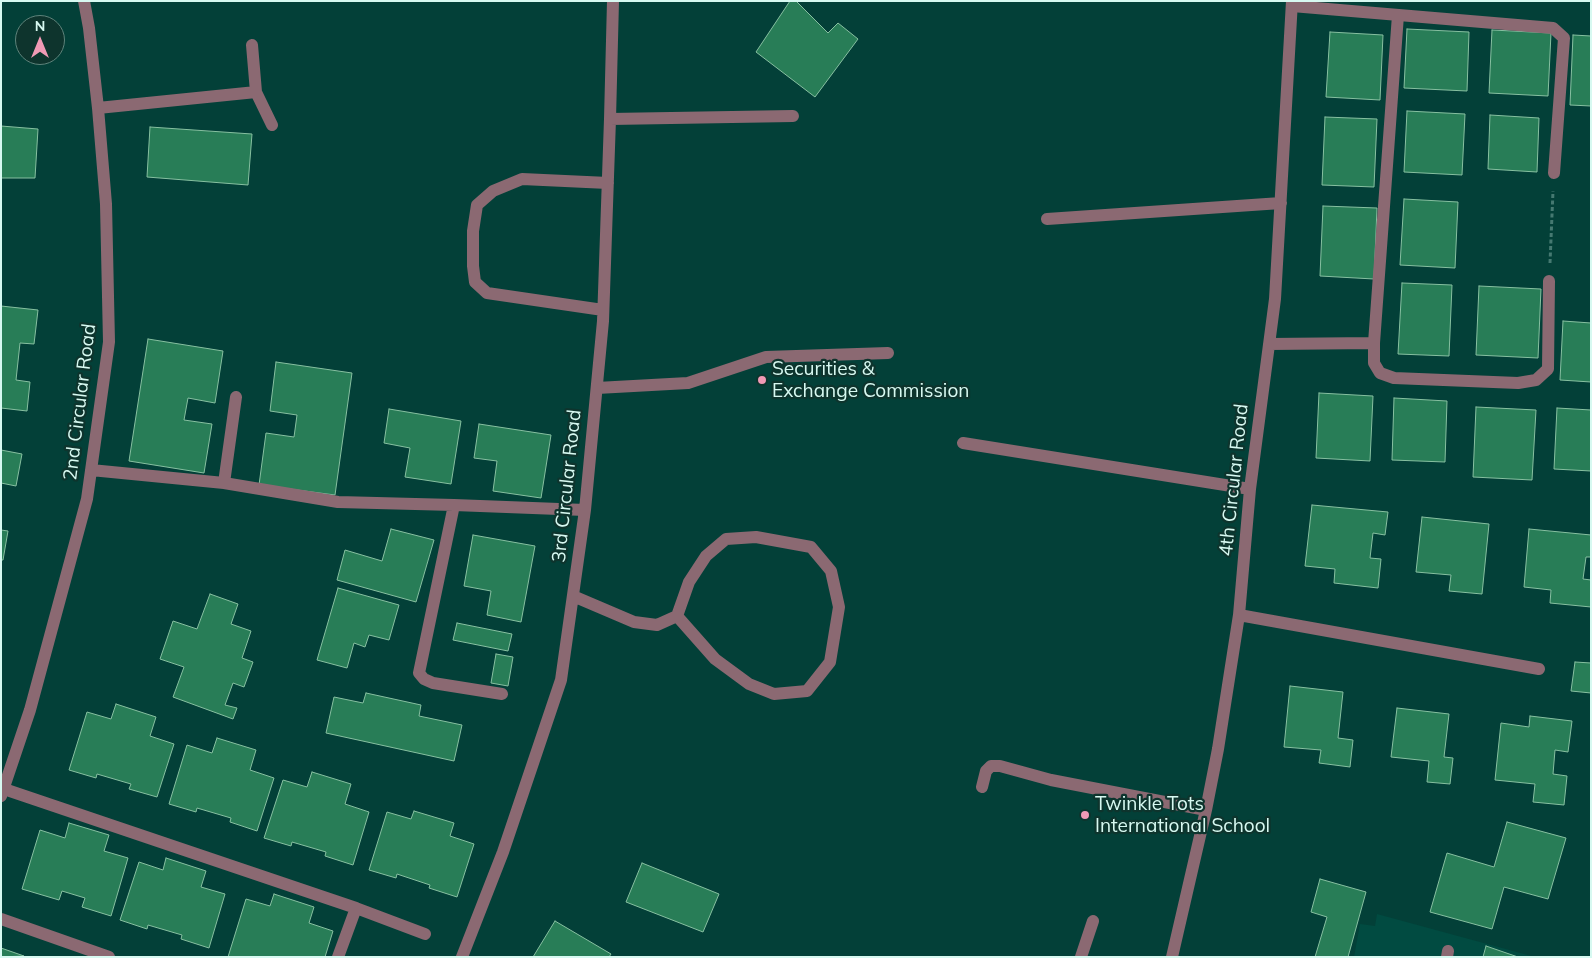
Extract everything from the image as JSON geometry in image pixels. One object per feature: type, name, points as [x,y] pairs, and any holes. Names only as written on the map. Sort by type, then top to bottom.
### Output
[{"type":"street","name":"2nd Circular Road","points":[[3,792],[7,762],[30,710],[87,499],[109,342],[106,204],[98,108],[84,1]]},
{"type":"street","name":"3rd Circular Road","points":[[462,957],[503,852],[561,680],[586,510],[603,310],[613,1]]},
{"type":"street","points":[[1292,4],[1552,28],[1564,38],[1554,173]]},
{"type":"street","name":"4th Circular Road","points":[[1172,957],[1218,749],[1239,615],[1250,489],[1275,299],[1292,4]]},
{"type":"street","points":[[1398,15],[1374,342],[1374,363],[1380,374],[1394,378],[1518,383],[1536,380],[1548,369],[1549,281]]},
{"type":"street","points":[[252,46],[256,92],[272,125]]},
{"type":"street","points":[[98,108],[256,92]]},
{"type":"street","points":[[610,119],[793,116]]},
{"type":"street","points":[[603,310],[487,293],[475,282],[473,231],[477,205],[493,191],[522,179],[608,183]]},
{"type":"street","points":[[1047,219],[1281,203]]},
{"type":"street","points":[[1269,344],[1374,342]]},
{"type":"street","points":[[596,388],[688,383],[766,357],[888,353]]},
{"type":"street","points":[[224,483],[236,397]]},
{"type":"street","points":[[963,443],[1250,489]]},
{"type":"street","points":[[91,470],[224,483],[338,502],[454,504],[586,510]]},
{"type":"street","points":[[454,504],[419,673],[424,680],[433,683],[502,694]]},
{"type":"street","points":[[573,596],[634,622],[657,624],[677,616],[689,582],[706,556],[726,539],[756,538],[811,547],[831,571],[839,607],[830,662],[807,691],[774,694],[749,684],[715,659],[677,616]]},
{"type":"street","points":[[1239,615],[1539,669]]},
{"type":"street","points":[[982,787],[986,771],[991,766],[1000,766],[1052,780],[1206,810]]},
{"type":"street","points":[[3,792],[356,908],[425,934]]},
{"type":"street","points":[[338,957],[356,908]]},
{"type":"street","points":[[1,919],[108,957]]},
{"type":"street","points":[[1081,957],[1093,921]]},
{"type":"path","points":[[1549,281],[1554,173]]},
{"type":"shaded area","points":[[1377,914],[1535,957],[1354,957],[1360,924],[1375,926]]},
{"type":"building","points":[[790,1],[796,1],[828,33],[838,23],[858,39],[815,97],[756,52]]},
{"type":"building","points":[[1407,29],[1469,32],[1467,91],[1404,88]]},
{"type":"building","points":[[1492,30],[1551,33],[1548,96],[1489,93]]},
{"type":"building","points":[[1330,32],[1383,35],[1380,100],[1326,97]]},
{"type":"building","points":[[1573,35],[1591,36],[1591,106],[1570,105]]},
{"type":"building","points":[[1407,111],[1465,114],[1462,175],[1404,172]]},
{"type":"building","points":[[1490,115],[1539,118],[1537,172],[1488,169]]},
{"type":"building","points":[[1325,117],[1377,119],[1374,187],[1322,185]]},
{"type":"building","points":[[1,126],[38,129],[35,178],[1,178]]},
{"type":"building","points":[[150,127],[252,134],[248,185],[147,177]]},
{"type":"building","points":[[1404,199],[1458,202],[1455,268],[1400,265]]},
{"type":"building","points":[[1323,206],[1377,208],[1374,279],[1320,276]]},
{"type":"building","points":[[1402,283],[1452,285],[1449,356],[1398,354]]},
{"type":"building","points":[[1479,286],[1541,289],[1538,358],[1476,355]]},
{"type":"building","points":[[1,306],[38,310],[34,344],[20,343],[16,380],[30,382],[27,411],[1,408]]},
{"type":"building","points":[[1563,321],[1591,323],[1591,382],[1560,380]]},
{"type":"building","points":[[148,339],[223,351],[215,403],[188,398],[184,420],[212,424],[204,473],[129,461]]},
{"type":"building","points":[[276,362],[352,373],[335,495],[259,485],[266,433],[294,437],[297,415],[270,411]]},
{"type":"building","points":[[1319,393],[1373,396],[1370,461],[1316,458]]},
{"type":"building","points":[[1394,398],[1447,401],[1445,462],[1392,460]]},
{"type":"building","points":[[1476,407],[1536,410],[1532,480],[1473,477]]},
{"type":"building","points":[[1557,408],[1591,410],[1591,471],[1554,469]]},
{"type":"building","points":[[389,409],[461,421],[451,484],[405,477],[410,448],[384,443]]},
{"type":"building","points":[[479,424],[551,435],[541,498],[493,491],[497,461],[474,458]]},
{"type":"building","points":[[1,450],[22,454],[16,486],[1,483]]},
{"type":"building","points":[[1312,505],[1388,512],[1385,535],[1373,533],[1370,558],[1381,559],[1378,588],[1334,583],[1335,569],[1305,566]]},
{"type":"building","points":[[1422,517],[1489,524],[1482,594],[1449,591],[1451,575],[1416,572]]},
{"type":"building","points":[[391,529],[434,540],[416,602],[337,580],[345,550],[382,561]]},
{"type":"building","points":[[1529,529],[1591,535],[1591,557],[1586,557],[1583,579],[1591,580],[1591,607],[1550,603],[1551,590],[1524,587]]},
{"type":"building","points":[[1,530],[8,531],[3,560],[1,560]]},
{"type":"building","points":[[473,535],[535,546],[521,622],[487,615],[491,591],[464,586]]},
{"type":"building","points":[[338,588],[399,605],[389,640],[369,635],[365,647],[354,643],[347,668],[317,660]]},
{"type":"building","points":[[210,594],[238,604],[231,624],[251,631],[242,658],[253,662],[244,687],[233,683],[225,705],[237,708],[233,719],[173,697],[184,667],[160,659],[173,621],[197,629]]},
{"type":"building","points":[[457,623],[512,634],[508,651],[453,640]]},
{"type":"building","points":[[496,654],[513,657],[508,686],[491,683]]},
{"type":"building","points":[[1575,662],[1591,663],[1591,693],[1571,691]]},
{"type":"building","points":[[1290,686],[1343,692],[1338,738],[1353,740],[1350,767],[1319,763],[1321,750],[1284,747]]},
{"type":"building","points":[[366,693],[421,705],[419,716],[462,725],[454,761],[326,733],[334,697],[363,703]]},
{"type":"building","points":[[116,704],[156,717],[150,736],[174,744],[157,797],[129,789],[131,784],[97,774],[96,778],[69,770],[87,712],[111,719]]},
{"type":"building","points":[[1397,708],[1449,714],[1444,757],[1453,758],[1450,784],[1427,782],[1429,761],[1391,757]]},
{"type":"building","points":[[1530,716],[1572,721],[1568,752],[1555,750],[1553,774],[1567,776],[1564,805],[1533,802],[1535,784],[1495,780],[1501,723],[1529,727]]},
{"type":"building","points":[[217,738],[256,750],[250,770],[274,778],[257,831],[230,822],[231,818],[197,808],[196,812],[169,804],[187,745],[212,753]]},
{"type":"building","points":[[312,772],[351,784],[345,804],[369,812],[353,865],[325,856],[326,852],[292,842],[291,846],[264,838],[283,780],[307,787]]},
{"type":"building","points":[[414,811],[454,823],[450,836],[474,844],[457,897],[429,888],[430,885],[397,874],[396,878],[369,870],[387,812],[411,819]]},
{"type":"building","points":[[1507,822],[1566,838],[1548,899],[1504,887],[1492,929],[1430,912],[1447,853],[1494,867]]},
{"type":"building","points":[[69,823],[109,835],[104,851],[128,858],[111,916],[82,907],[85,898],[62,891],[59,900],[22,889],[40,830],[65,838]]},
{"type":"building","points":[[166,858],[206,871],[201,887],[225,894],[209,948],[181,939],[182,935],[148,925],[147,929],[120,920],[139,862],[163,870]]},
{"type":"building","points":[[642,863],[719,894],[703,932],[626,902]]},
{"type":"building","points":[[1320,879],[1366,892],[1348,957],[1315,957],[1327,917],[1311,912]]},
{"type":"building","points":[[274,894],[314,907],[309,923],[333,931],[325,957],[228,957],[246,899],[270,906]]},
{"type":"building","points":[[555,921],[611,954],[609,957],[533,957]]},
{"type":"building","points":[[1486,946],[1518,957],[1483,957]]},
{"type":"building","points":[[1,948],[24,956],[1,957]]},
{"type":"place","name":"Securities & Exchange Commission","points":[[762,380]]},
{"type":"place","name":"Twinkle Tots International School","points":[[1085,815]]}]
